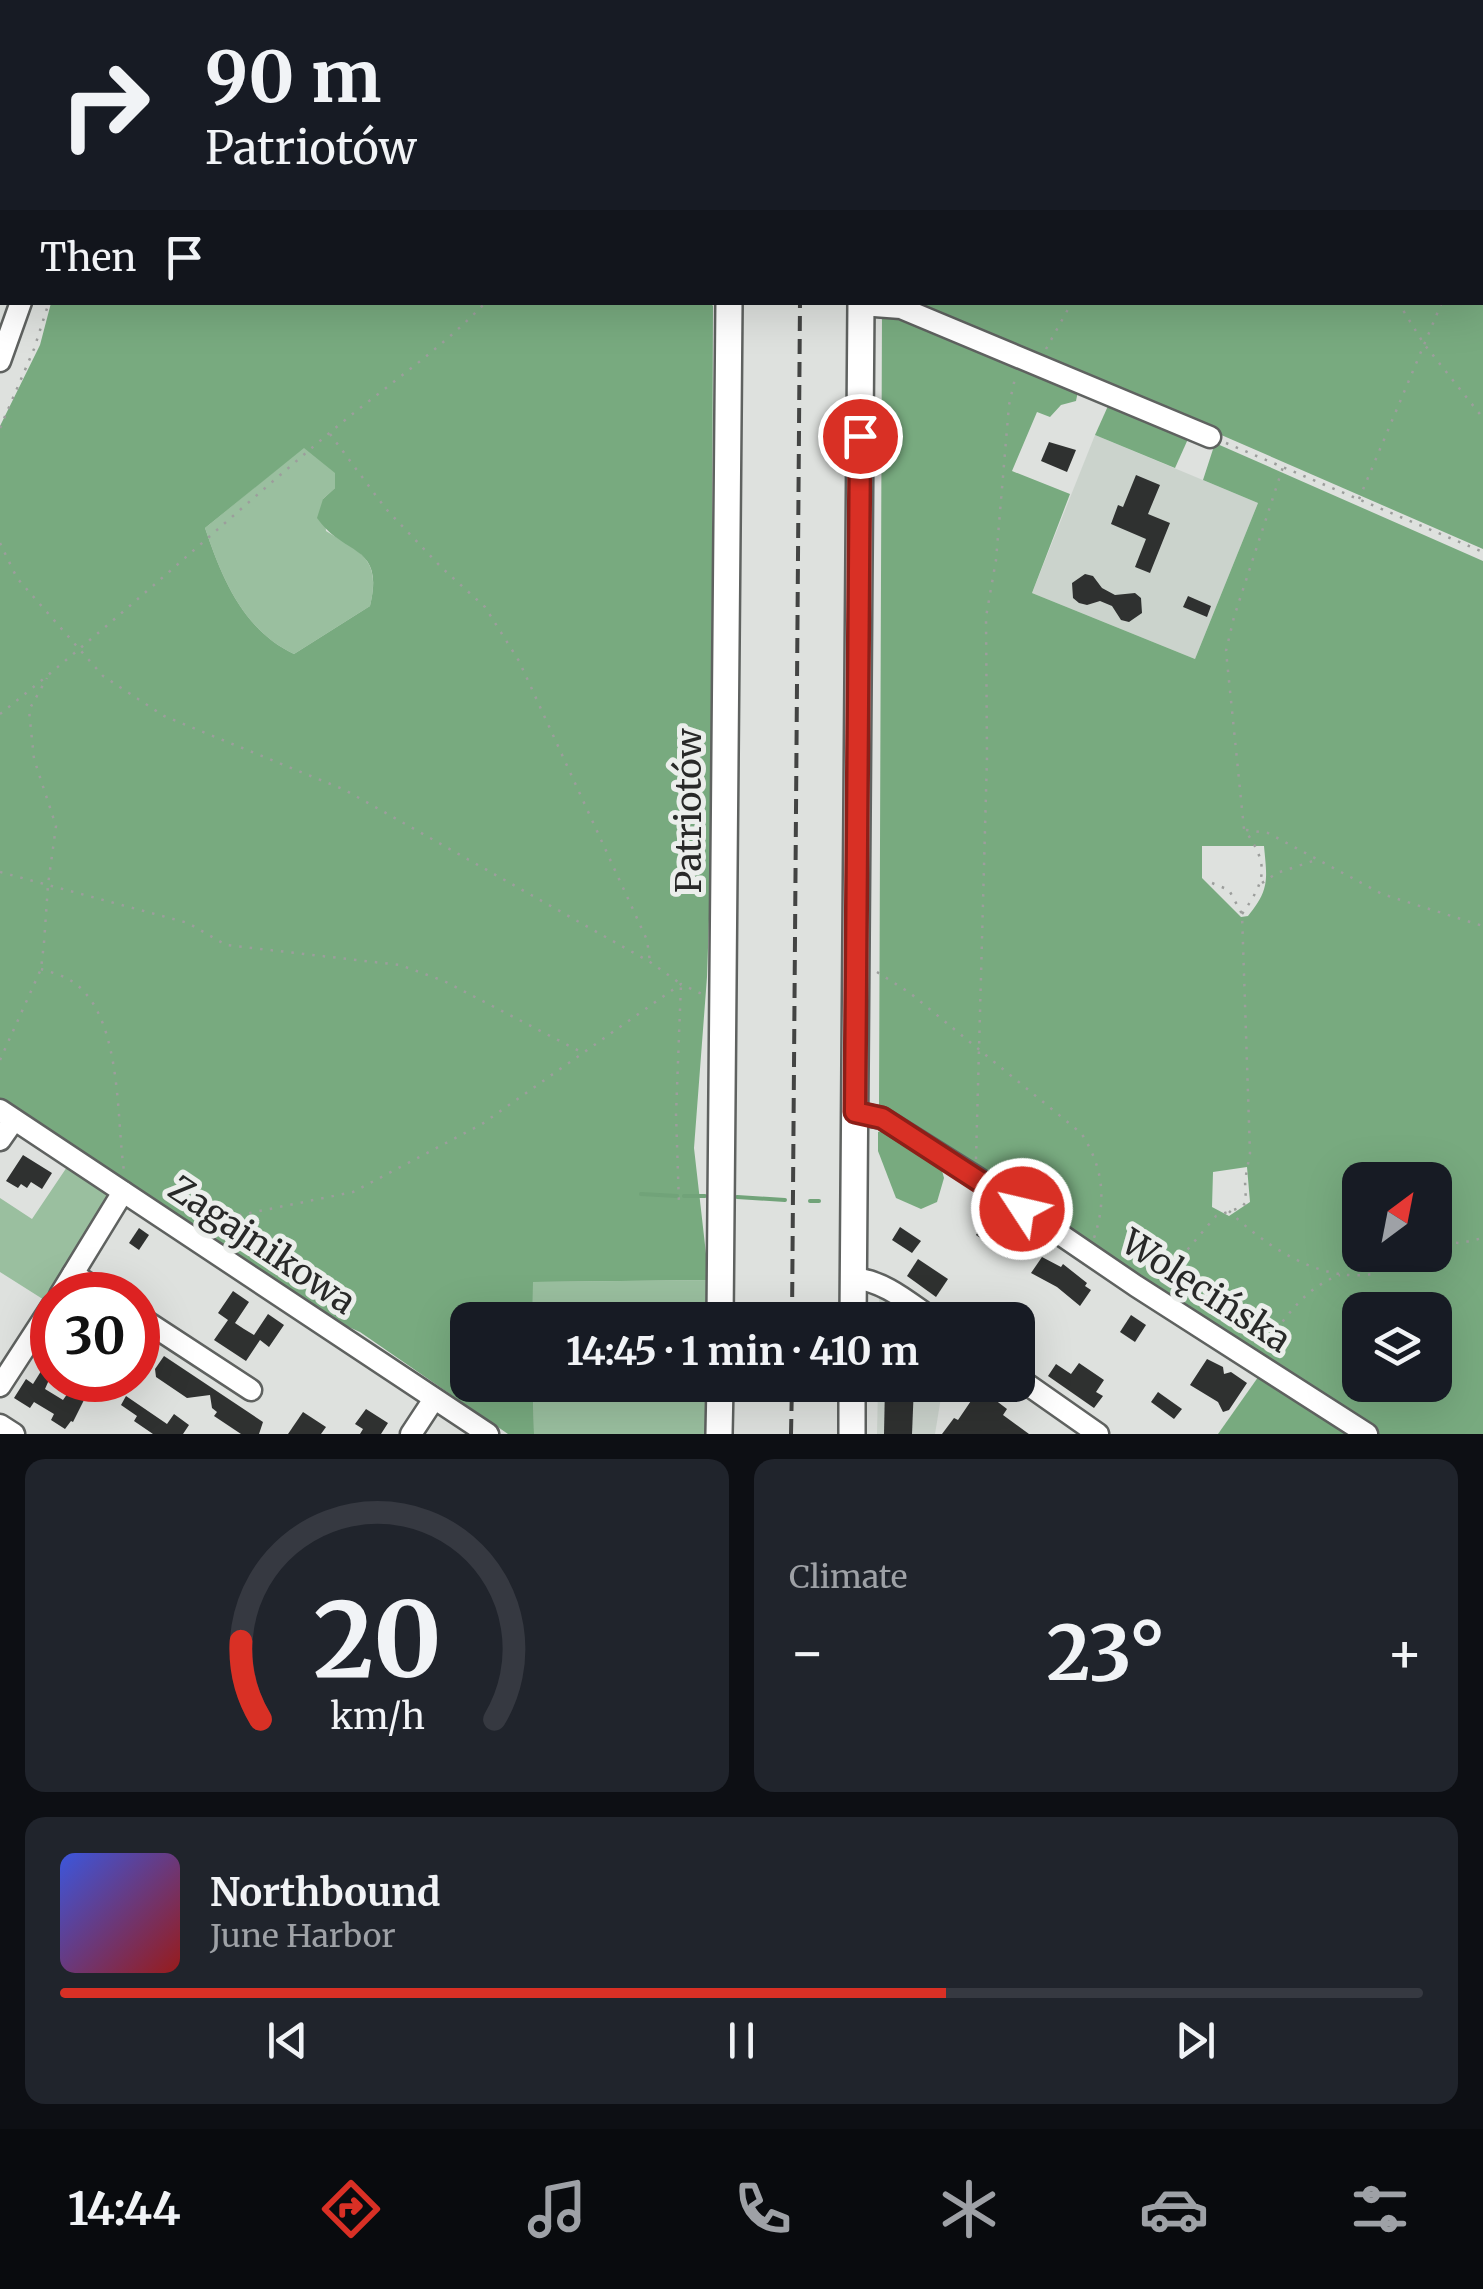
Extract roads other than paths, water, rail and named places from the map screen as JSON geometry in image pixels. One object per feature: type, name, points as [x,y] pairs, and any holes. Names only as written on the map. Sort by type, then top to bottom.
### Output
[{"type":"main road","name":"Patriotów","points":[[720,1302],[729,305]]},
{"type":"main road","points":[[853,1302],[861,305]]},
{"type":"main road","points":[[719,1434],[720,1402]]},
{"type":"main road","points":[[852,1402],[852,1434]]},
{"type":"street","points":[[0,361],[7,327],[19,305]]},
{"type":"street","points":[[871,305],[901,308],[1210,437]]},
{"type":"street","name":"Wolęcińska","points":[[855,1112],[882,1118],[976,1176],[1136,1286],[1367,1434]]},
{"type":"street","points":[[0,1140],[7,1115]]},
{"type":"street","name":"Zagajnikowa","points":[[7,1115],[488,1434]]},
{"type":"street","points":[[75,1272],[123,1192]]},
{"type":"street","points":[[853,1278],[886,1286],[909,1302]]},
{"type":"street","points":[[160,1330],[251,1390]]},
{"type":"street","points":[[0,1386],[30,1340]]},
{"type":"street","points":[[1035,1390],[1098,1434]]},
{"type":"street","points":[[411,1434],[434,1398]]},
{"type":"street","points":[[0,1425],[14,1434]]},
{"type":"waterway","points":[[641,1194],[677,1196]]},
{"type":"waterway","points":[[684,1196],[705,1196]]},
{"type":"waterway","points":[[737,1197],[785,1200]]},
{"type":"waterway","points":[[810,1201],[819,1201]]},
{"type":"railway","points":[[792,1302],[800,305]]},
{"type":"railway","points":[[791,1434],[792,1402]]}]
